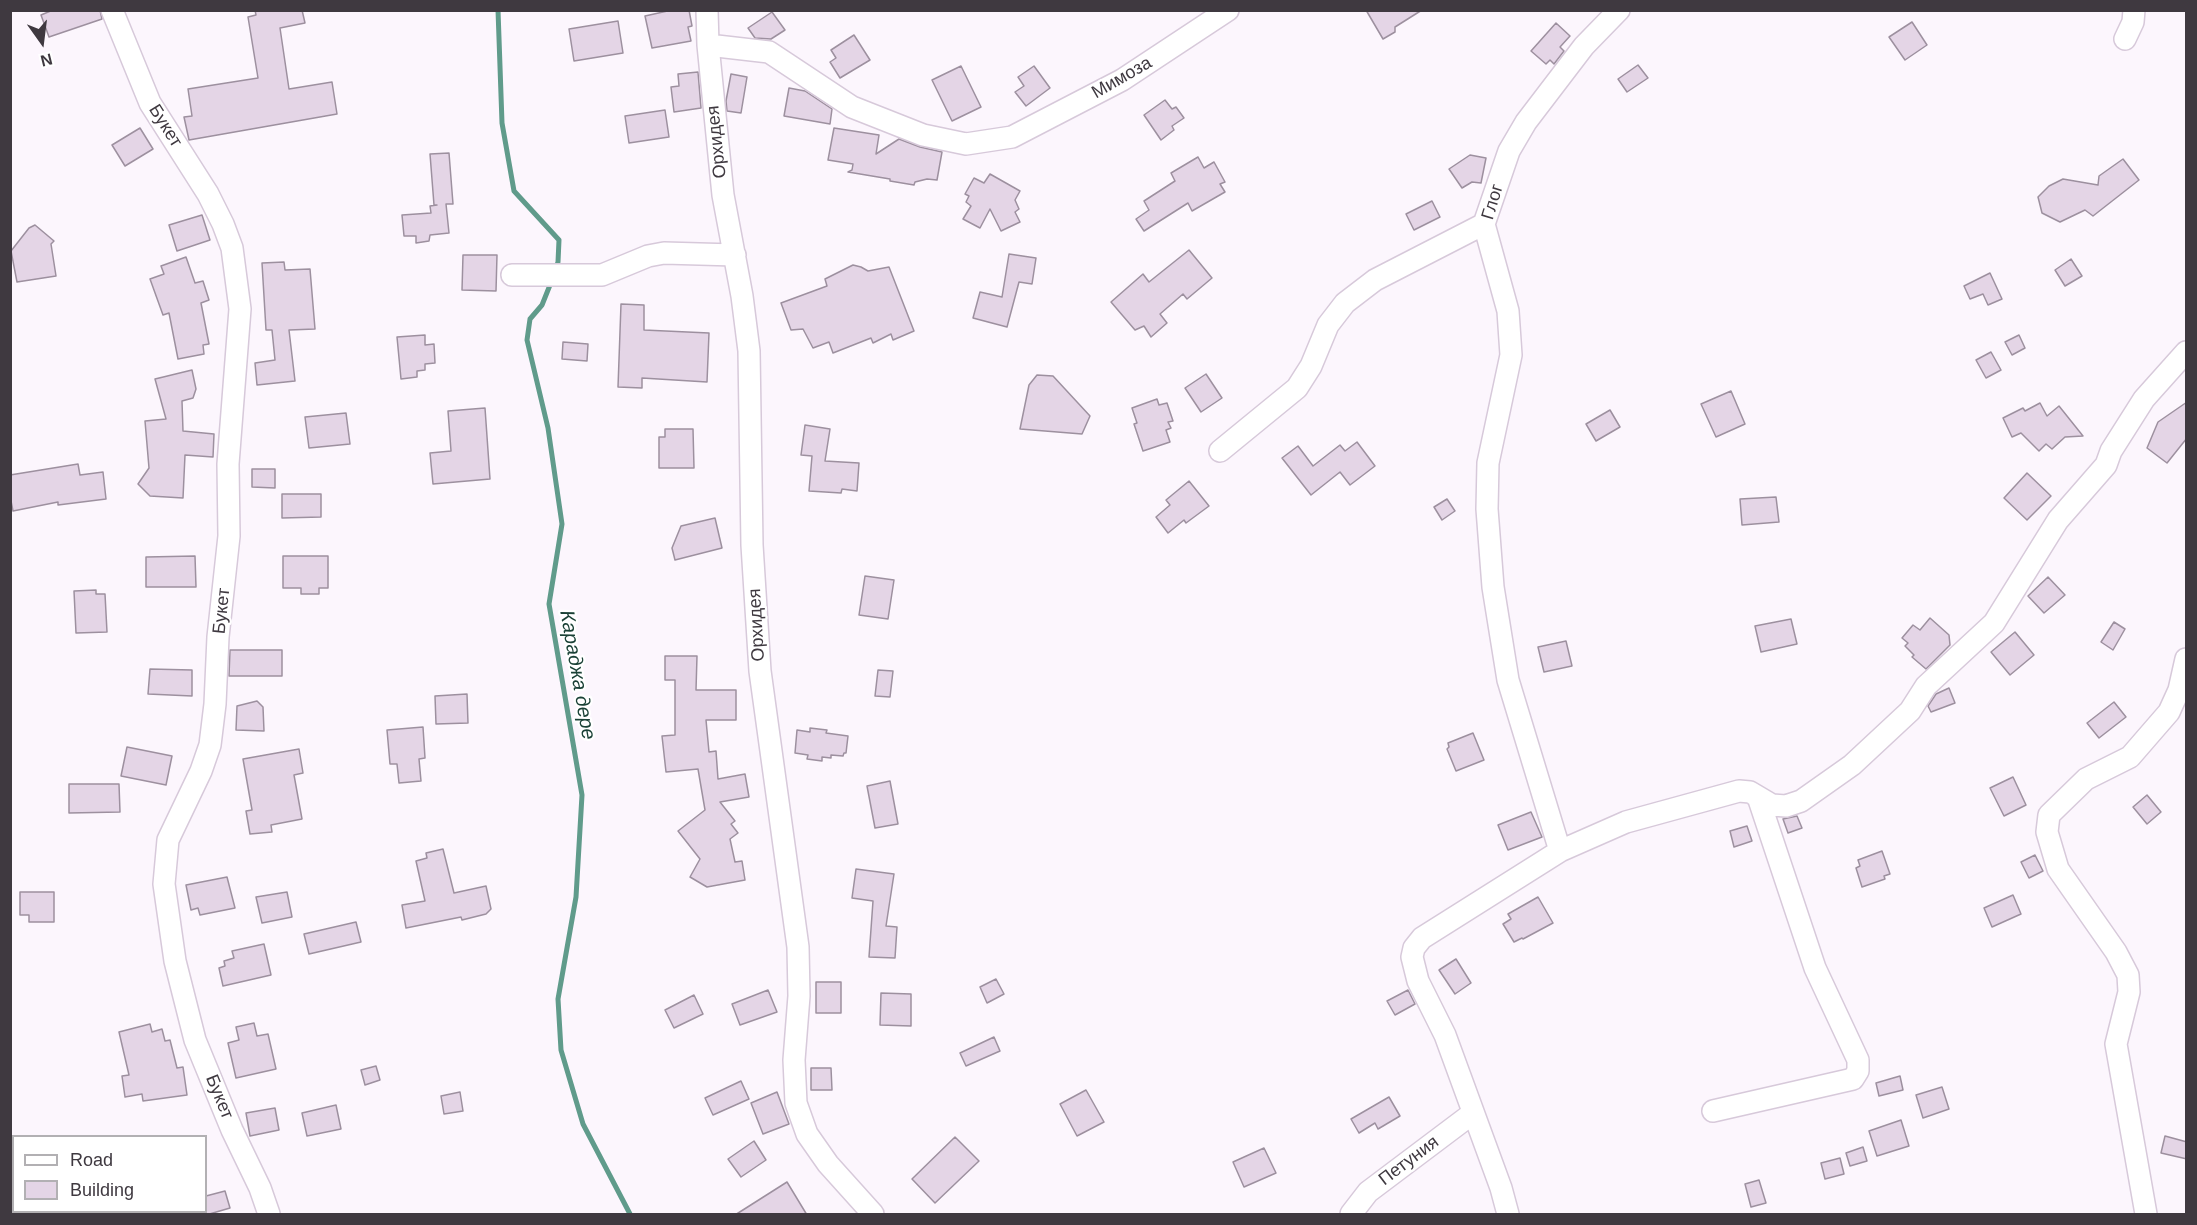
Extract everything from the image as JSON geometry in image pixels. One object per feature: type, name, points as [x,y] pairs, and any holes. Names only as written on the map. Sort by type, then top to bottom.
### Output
[{"type":"street","name":"Букет","points":[[112,10],[150,104],[208,194],[224,224],[232,248],[240,309],[228,465],[229,536],[218,637],[213,725],[210,745],[201,771],[168,840],[164,884],[175,961],[195,1040],[232,1130],[260,1188],[269,1215]]},
{"type":"street","name":"Орхидея","points":[[707,10],[708,45],[723,195],[742,296],[749,351],[752,545],[760,671],[798,947],[800,996],[794,1060],[796,1103],[807,1134],[828,1164],[873,1215]]},
{"type":"street","name":"Мимоза","points":[[708,45],[769,52],[852,107],[923,135],[966,144],[1012,137],[1122,80],[1228,10]]},
{"type":"street","name":"Глог","points":[[1560,852],[1508,680],[1493,586],[1488,509],[1488,463],[1511,355],[1508,311],[1484,224],[1509,151],[1526,122],[1584,46],[1619,10]]},
{"type":"street","points":[[2124,39],[2133,22],[2134,10]]},
{"type":"street","points":[[1220,451],[1297,388],[1311,366],[1328,325],[1345,303],[1376,280],[1484,224]]},
{"type":"street","points":[[512,275],[602,275],[648,256],[664,254],[735,255]]},
{"type":"street","points":[[1508,1215],[1501,1188],[1444,1035],[1418,981],[1412,957],[1414,948],[1422,938],[1560,852],[1626,822],[1739,791],[1750,792],[1772,804],[1786,806],[1801,801],[1852,765],[1910,711],[1926,686],[1994,623],[2058,520],[2106,465],[2111,451],[2144,399],[2187,352]]},
{"type":"street","points":[[2146,1215],[2116,1044],[2129,992],[2128,975],[2116,952],[2058,869],[2047,832],[2049,815],[2086,779],[2130,757],[2169,712],[2179,690],[2187,659]]},
{"type":"street","points":[[1713,1111],[1853,1079],[1858,1071],[1858,1060],[1815,968],[1758,797]]},
{"type":"street","name":"Петуния","points":[[1351,1215],[1368,1192],[1473,1113]]},
{"type":"building","points":[[53,10],[100,10],[102,19],[49,37],[41,15]]},
{"type":"building","points":[[255,10],[302,10],[305,23],[280,28],[289,89],[332,82],[337,114],[189,140],[184,117],[192,116],[188,89],[258,78],[248,17],[256,15]]},
{"type":"building","points":[[672,10],[689,10],[692,26],[688,27],[691,41],[652,48],[645,16]]},
{"type":"building","points":[[1366,10],[1422,10],[1395,27],[1395,32],[1383,39]]},
{"type":"building","points":[[772,12],[785,30],[771,39],[755,38],[748,28]]},
{"type":"building","points":[[618,21],[623,53],[574,61],[569,29]]},
{"type":"building","points":[[1912,22],[1927,45],[1905,60],[1889,37]]},
{"type":"building","points":[[1556,23],[1570,36],[1560,47],[1564,51],[1554,64],[1550,60],[1546,64],[1531,51]]},
{"type":"building","points":[[854,35],[870,60],[840,78],[830,62],[836,58],[831,50]]},
{"type":"building","points":[[1638,65],[1648,78],[1627,92],[1618,79]]},
{"type":"building","points":[[961,66],[981,107],[952,121],[932,80]]},
{"type":"building","points":[[1034,66],[1050,88],[1026,106],[1015,92],[1024,86],[1018,77]]},
{"type":"building","points":[[698,72],[701,108],[674,112],[671,87],[679,86],[678,74]]},
{"type":"building","points":[[731,74],[747,77],[741,113],[727,111],[726,101]]},
{"type":"building","points":[[789,88],[805,91],[832,109],[830,124],[784,116]]},
{"type":"building","points":[[1165,100],[1172,109],[1176,107],[1184,118],[1172,126],[1174,130],[1161,140],[1144,115]]},
{"type":"building","points":[[665,110],[669,137],[629,143],[625,116]]},
{"type":"building","points":[[140,128],[153,149],[125,166],[112,145]]},
{"type":"building","points":[[834,128],[879,135],[876,154],[899,139],[942,152],[937,180],[927,179],[915,182],[914,185],[848,172],[852,170],[853,164],[828,160]]},
{"type":"building","points":[[449,153],[453,204],[446,204],[449,233],[430,235],[429,241],[416,243],[416,236],[404,236],[402,215],[431,213],[430,206],[437,205],[434,205],[430,154]]},
{"type":"building","points":[[1470,155],[1486,158],[1481,183],[1472,182],[1462,188],[1449,169]]},
{"type":"building","points":[[1198,157],[1204,168],[1214,162],[1225,182],[1220,184],[1225,192],[1192,211],[1188,203],[1144,231],[1136,219],[1149,210],[1144,201],[1175,181],[1171,173]]},
{"type":"building","points":[[2123,159],[2139,180],[2093,216],[2085,210],[2060,222],[2042,213],[2038,197],[2049,186],[2063,179],[2098,185],[2099,176]]},
{"type":"building","points":[[990,174],[1020,191],[1015,200],[1019,209],[1015,212],[1020,222],[1001,231],[990,209],[980,228],[963,219],[971,206],[966,202],[969,196],[965,194],[974,178],[984,183]]},
{"type":"building","points":[[1432,201],[1440,217],[1414,230],[1406,214]]},
{"type":"building","points":[[202,215],[210,240],[177,251],[169,225]]},
{"type":"building","points":[[35,225],[54,241],[51,244],[56,276],[17,282],[11,251],[29,228]]},
{"type":"building","points":[[1189,250],[1212,278],[1187,299],[1183,294],[1160,314],[1167,323],[1151,337],[1144,326],[1135,330],[1111,302],[1143,274],[1149,282]]},
{"type":"building","points":[[1009,254],[1036,258],[1032,284],[1019,282],[1007,327],[973,318],[980,292],[1002,297]]},
{"type":"building","points":[[463,255],[497,255],[496,291],[462,290]]},
{"type":"building","points":[[186,257],[195,283],[203,281],[209,300],[201,303],[209,344],[203,345],[204,354],[178,359],[169,313],[163,315],[150,279],[164,274],[161,266]]},
{"type":"building","points":[[2071,259],[2082,276],[2065,286],[2055,270]]},
{"type":"building","points":[[284,262],[285,270],[310,269],[315,329],[289,330],[295,381],[257,385],[255,363],[275,360],[272,330],[266,330],[262,263]]},
{"type":"building","points":[[853,265],[868,271],[889,267],[914,331],[893,340],[891,334],[873,343],[871,338],[833,353],[829,342],[813,348],[803,329],[791,330],[781,303],[827,286],[825,279]]},
{"type":"building","points":[[1990,273],[2002,299],[1988,305],[1983,294],[1970,299],[1964,286]]},
{"type":"building","points":[[621,304],[644,305],[644,330],[709,333],[707,382],[642,378],[642,388],[618,387]]},
{"type":"building","points":[[425,335],[425,345],[434,344],[435,363],[425,364],[425,370],[417,371],[417,377],[401,379],[397,337]]},
{"type":"building","points":[[2019,335],[2025,348],[2012,355],[2005,342]]},
{"type":"building","points":[[563,342],[588,344],[587,361],[562,359]]},
{"type":"building","points":[[1991,352],[2001,370],[1986,378],[1976,360]]},
{"type":"building","points":[[192,370],[196,389],[193,398],[182,401],[183,431],[214,434],[213,457],[185,455],[183,498],[150,496],[138,484],[149,468],[145,421],[166,419],[155,379]]},
{"type":"building","points":[[1206,374],[1222,398],[1201,412],[1185,388]]},
{"type":"building","points":[[1037,375],[1053,376],[1090,416],[1082,434],[1020,429],[1029,385]]},
{"type":"building","points":[[1731,391],[1745,424],[1716,437],[1701,404]]},
{"type":"building","points":[[1157,399],[1159,405],[1167,403],[1173,421],[1168,422],[1171,428],[1166,430],[1170,442],[1143,451],[1134,424],[1137,423],[1132,408]]},
{"type":"building","points":[[2187,402],[2187,438],[2167,463],[2147,448],[2158,422]]},
{"type":"building","points":[[2040,403],[2047,416],[2059,406],[2083,436],[2065,437],[2052,449],[2046,444],[2039,451],[2021,433],[2012,437],[2003,418]]},
{"type":"building","points":[[485,408],[490,479],[433,484],[430,453],[451,451],[448,411]]},
{"type":"building","points":[[1610,410],[1620,427],[1596,441],[1586,424]]},
{"type":"building","points":[[346,413],[350,444],[309,448],[305,417]]},
{"type":"building","points":[[805,425],[830,429],[825,461],[859,463],[857,491],[842,489],[841,493],[809,491],[812,456],[801,455]]},
{"type":"building","points":[[665,429],[693,429],[694,468],[659,468],[659,437],[665,437]]},
{"type":"building","points":[[1357,442],[1375,466],[1350,485],[1340,472],[1311,495],[1282,458],[1298,446],[1313,466],[1340,445],[1345,451]]},
{"type":"building","points":[[78,464],[80,475],[103,472],[106,499],[58,505],[58,502],[13,511],[10,475]]},
{"type":"building","points":[[252,469],[275,469],[275,488],[252,487]]},
{"type":"building","points":[[2027,473],[2051,496],[2027,520],[2004,498]]},
{"type":"building","points":[[1189,481],[1209,506],[1186,523],[1184,520],[1168,533],[1156,517],[1170,505],[1166,500]]},
{"type":"building","points":[[282,494],[321,494],[321,517],[282,518]]},
{"type":"building","points":[[1776,497],[1779,522],[1742,525],[1740,499]]},
{"type":"building","points":[[1447,499],[1455,511],[1442,520],[1434,507]]},
{"type":"building","points":[[715,518],[722,548],[675,560],[672,548],[681,526]]},
{"type":"building","points":[[195,556],[196,587],[146,587],[146,557]]},
{"type":"building","points":[[283,556],[328,556],[328,588],[319,588],[319,594],[301,594],[301,588],[283,588]]},
{"type":"building","points":[[865,576],[894,580],[888,619],[859,615]]},
{"type":"building","points":[[2048,577],[2065,595],[2044,613],[2028,596]]},
{"type":"building","points":[[96,590],[96,594],[105,594],[107,632],[76,633],[74,591]]},
{"type":"building","points":[[1930,618],[1949,635],[1950,645],[1926,669],[1912,657],[1914,655],[1905,646],[1908,643],[1902,638],[1913,625],[1920,630]]},
{"type":"building","points":[[1791,619],[1797,644],[1761,652],[1755,626]]},
{"type":"building","points":[[2114,622],[2125,629],[2113,650],[2101,642]]},
{"type":"building","points":[[2015,632],[2034,655],[2010,675],[1991,652]]},
{"type":"building","points":[[1566,641],[1572,666],[1544,672],[1538,647]]},
{"type":"building","points":[[230,650],[282,650],[282,676],[229,676]]},
{"type":"building","points":[[665,656],[697,656],[696,690],[736,690],[736,720],[706,720],[709,752],[716,751],[718,779],[745,774],[749,797],[720,802],[735,821],[731,824],[738,833],[730,839],[735,862],[742,861],[745,880],[707,887],[690,877],[700,859],[678,831],[705,810],[698,769],[666,772],[662,736],[675,735],[675,680],[665,680]]},
{"type":"building","points":[[150,669],[192,670],[192,696],[148,694]]},
{"type":"building","points":[[878,670],[893,671],[890,697],[875,696]]},
{"type":"building","points":[[1949,688],[1955,703],[1931,712],[1928,706],[1936,694]]},
{"type":"building","points":[[467,694],[468,723],[436,724],[435,696]]},
{"type":"building","points":[[257,701],[263,707],[264,731],[236,730],[237,706]]},
{"type":"building","points":[[2114,702],[2126,717],[2099,738],[2087,723]]},
{"type":"building","points":[[423,727],[425,758],[419,759],[421,781],[399,783],[397,764],[390,764],[387,730]]},
{"type":"building","points":[[810,728],[848,736],[846,753],[843,756],[831,755],[831,758],[822,757],[822,761],[807,759],[808,755],[795,753],[797,730],[810,732]]},
{"type":"building","points":[[1473,733],[1484,760],[1456,771],[1447,749],[1448,743]]},
{"type":"building","points":[[127,747],[172,756],[166,785],[121,776]]},
{"type":"building","points":[[299,749],[303,773],[294,775],[302,819],[271,825],[272,832],[250,834],[246,811],[252,810],[243,759]]},
{"type":"building","points":[[2013,777],[2026,805],[2004,816],[1990,788]]},
{"type":"building","points":[[890,781],[898,824],[875,828],[867,786]]},
{"type":"building","points":[[69,784],[119,784],[120,812],[69,813]]},
{"type":"building","points":[[2147,795],[2161,812],[2147,824],[2133,807]]},
{"type":"building","points":[[1531,812],[1542,837],[1508,850],[1498,825]]},
{"type":"building","points":[[1797,816],[1802,828],[1788,833],[1783,819]]},
{"type":"building","points":[[1747,826],[1752,841],[1734,847],[1730,831]]},
{"type":"building","points":[[443,849],[454,893],[486,886],[491,909],[486,914],[462,920],[461,917],[406,928],[402,905],[425,901],[416,861],[427,858],[426,853]]},
{"type":"building","points":[[1882,851],[1890,874],[1884,876],[1885,879],[1862,887],[1856,868],[1860,866],[1858,860]]},
{"type":"building","points":[[2035,855],[2043,871],[2029,878],[2021,862]]},
{"type":"building","points":[[856,869],[894,874],[886,926],[897,927],[895,958],[869,957],[873,901],[852,898]]},
{"type":"building","points":[[227,877],[235,908],[200,915],[198,908],[191,910],[186,885]]},
{"type":"building","points":[[20,892],[54,892],[54,922],[29,922],[29,915],[20,915]]},
{"type":"building","points":[[287,892],[292,917],[262,923],[256,897]]},
{"type":"building","points":[[2013,895],[2021,914],[1992,927],[1984,908]]},
{"type":"building","points":[[1538,897],[1553,923],[1514,942],[1503,924],[1511,919],[1508,914]]},
{"type":"building","points":[[356,922],[361,942],[309,954],[304,934]]},
{"type":"building","points":[[264,944],[271,975],[223,986],[219,968],[225,966],[224,961],[234,958],[232,951]]},
{"type":"building","points":[[1456,959],[1471,983],[1455,994],[1439,970]]},
{"type":"building","points":[[996,979],[1004,994],[987,1003],[980,987]]},
{"type":"building","points":[[816,982],[841,982],[841,1013],[816,1013]]},
{"type":"building","points":[[768,990],[777,1012],[740,1025],[732,1004]]},
{"type":"building","points":[[1408,990],[1415,1004],[1395,1015],[1387,1001]]},
{"type":"building","points":[[881,993],[911,994],[911,1026],[880,1025]]},
{"type":"building","points":[[694,995],[703,1014],[674,1028],[665,1010]]},
{"type":"building","points":[[254,1023],[257,1036],[268,1034],[276,1069],[236,1078],[228,1043],[239,1040],[236,1027]]},
{"type":"building","points":[[150,1024],[152,1032],[162,1029],[165,1041],[170,1040],[177,1068],[183,1067],[187,1095],[143,1101],[142,1094],[125,1097],[122,1076],[129,1075],[119,1032]]},
{"type":"building","points":[[994,1037],[1000,1051],[966,1066],[960,1053]]},
{"type":"building","points":[[376,1066],[380,1080],[365,1085],[361,1070]]},
{"type":"building","points":[[811,1068],[831,1068],[832,1090],[811,1090]]},
{"type":"building","points":[[1900,1076],[1903,1090],[1879,1096],[1876,1083]]},
{"type":"building","points":[[741,1081],[749,1099],[713,1115],[705,1098]]},
{"type":"building","points":[[1942,1087],[1949,1109],[1923,1118],[1916,1095]]},
{"type":"building","points":[[1086,1090],[1104,1122],[1077,1136],[1060,1104]]},
{"type":"building","points":[[460,1092],[463,1111],[444,1114],[441,1096]]},
{"type":"building","points":[[777,1092],[789,1124],[763,1134],[751,1103]]},
{"type":"building","points":[[1389,1097],[1400,1116],[1378,1129],[1375,1123],[1359,1133],[1351,1119]]},
{"type":"building","points":[[336,1105],[341,1129],[307,1136],[302,1113]]},
{"type":"building","points":[[275,1108],[279,1130],[250,1136],[246,1113]]},
{"type":"building","points":[[1901,1120],[1909,1146],[1877,1156],[1869,1131]]},
{"type":"building","points":[[2165,1136],[2187,1142],[2187,1159],[2161,1153]]},
{"type":"building","points":[[955,1137],[979,1161],[935,1203],[912,1179]]},
{"type":"building","points":[[754,1141],[766,1160],[741,1177],[728,1159]]},
{"type":"building","points":[[1863,1147],[1867,1161],[1850,1166],[1846,1153]]},
{"type":"building","points":[[1264,1148],[1276,1173],[1244,1187],[1233,1162]]},
{"type":"building","points":[[1840,1158],[1844,1174],[1825,1179],[1821,1163]]},
{"type":"building","points":[[1759,1180],[1766,1203],[1751,1207],[1745,1184]]},
{"type":"building","points":[[787,1182],[807,1215],[735,1215]]},
{"type":"building","points":[[225,1191],[230,1208],[206,1215],[207,1196]]},
{"type":"waterway","name":"Караджа дере","points":[[498,10],[502,123],[514,191],[559,240],[558,262],[555,271]]},
{"type":"waterway","name":"Караджа дере","points":[[552,280],[542,305],[530,319],[527,340],[548,428],[562,524],[549,604],[582,795],[576,897],[558,999],[561,1050],[583,1124],[630,1214]]}]
